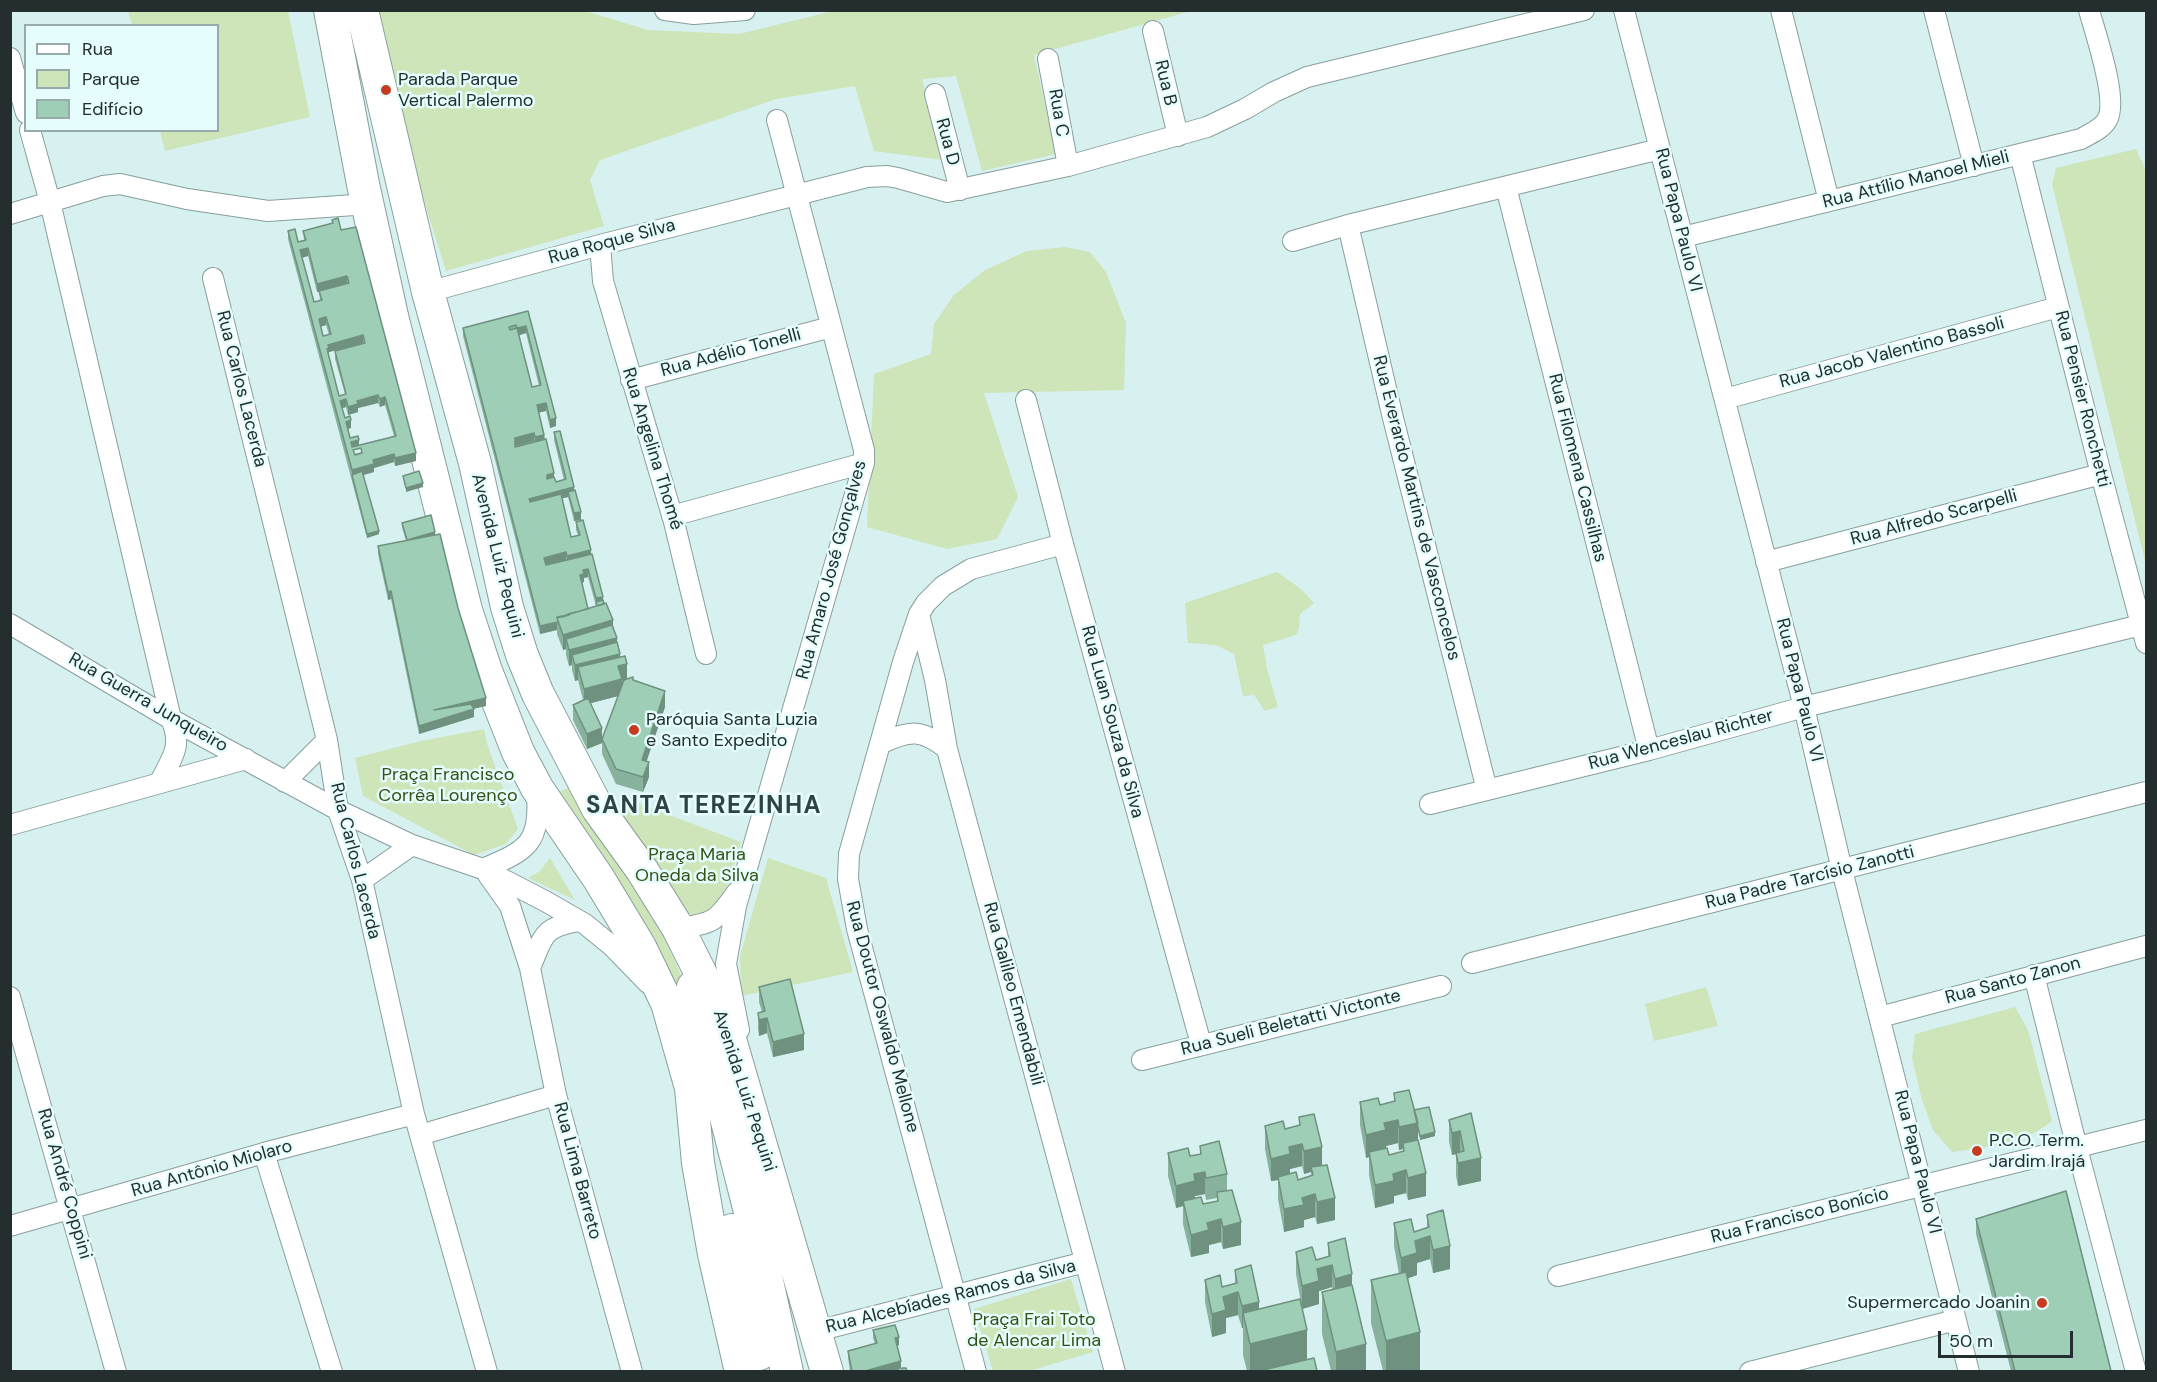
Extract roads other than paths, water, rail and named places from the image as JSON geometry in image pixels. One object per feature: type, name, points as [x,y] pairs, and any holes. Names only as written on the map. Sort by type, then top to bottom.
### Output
[{"type":"main road","points":[[330,10],[392,316],[466,610],[500,711],[518,752],[537,788],[599,879],[628,928],[667,1003],[717,1172],[787,1371]]},
{"type":"main road","name":"Avenida Luiz Pequini","points":[[362,10],[428,292],[475,464],[507,607],[522,655],[538,694],[598,809],[642,870],[678,928],[725,1022],[827,1371]]},
{"type":"main road","points":[[392,316],[402,332],[455,464],[465,469],[475,464]]},
{"type":"main road","points":[[678,928],[751,1264],[762,1371]]},
{"type":"main road","points":[[691,1088],[698,1163],[714,1254],[741,1371]]},
{"type":"street","points":[[665,10],[694,14],[745,10]]},
{"type":"street","name":"Rua Roque Silva","points":[[428,292],[600,245],[867,177],[898,178],[947,192],[1068,166],[1178,136],[1233,115],[1260,99],[1307,77],[1584,10]]},
{"type":"street","name":"Rua Papa Paulo VI","points":[[1624,10],[1804,707],[1842,870],[1969,1371]]},
{"type":"street","points":[[1781,10],[1829,201]]},
{"type":"street","points":[[1934,10],[1974,166]]},
{"type":"street","name":"Rua Attílio Manoel Mieli","points":[[1683,237],[2081,139],[2100,128],[2110,114],[2109,84],[2089,10]]},
{"type":"street","name":"Rua B","points":[[1153,31],[1178,136]]},
{"type":"street","points":[[10,58],[24,106]]},
{"type":"street","name":"Rua C","points":[[1048,59],[1068,166]]},
{"type":"street","name":"Rua D","points":[[935,94],[960,190]]},
{"type":"street","name":"Rua Amaro José Gonçalves","points":[[759,1136],[726,964],[736,906],[864,463],[864,450],[777,120]]},
{"type":"street","points":[[31,132],[50,202],[171,719],[178,739],[175,751],[160,782]]},
{"type":"street","points":[[1293,241],[1348,225],[1660,149]]},
{"type":"street","name":"Rua Pensier Ronchetti","points":[[2020,154],[2144,634]]},
{"type":"street","points":[[10,214],[103,186],[120,184],[187,199],[268,211],[369,204]]},
{"type":"street","name":"Rua Filomena Cassilhas","points":[[1506,187],[1649,750]]},
{"type":"street","name":"Rua Everardo Martins de Vasconcelos","points":[[1348,225],[1392,414],[1487,790]]},
{"type":"street","name":"Rua Angelina Thomé","points":[[600,245],[600,268],[603,281],[672,516],[706,654]]},
{"type":"street","name":"Rua Carlos Lacerda","points":[[213,278],[327,740],[338,810],[362,880],[414,1114],[487,1371]]},
{"type":"street","name":"Rua Jacob Valentino Bassoli","points":[[1725,399],[2058,308]]},
{"type":"street","name":"Rua Adélio Tonelli","points":[[631,380],[831,327]]},
{"type":"street","name":"Rua Luan Souza da Silva","points":[[1026,400],[1063,544],[1201,1044]]},
{"type":"street","points":[[672,516],[864,463]]},
{"type":"street","name":"Rua Alfredo Scarpelli","points":[[1766,561],[2101,474]]},
{"type":"street","name":"Rua Doutor Oswaldo Mellone","points":[[976,1371],[857,929],[848,879],[849,854],[903,662],[919,614],[926,603],[943,586],[971,569],[1063,544]]},
{"type":"street","name":"Rua Galileo Emendabili","points":[[919,614],[935,680],[947,749],[1115,1371]]},
{"type":"street","name":"Rua Guerra Junqueiro","points":[[10,624],[171,719],[338,810],[412,845],[483,869],[578,921],[612,946],[667,1003]]},
{"type":"street","name":"Rua Wenceslau Richter","points":[[1430,804],[1649,750],[1804,707],[2144,634]]},
{"type":"street","points":[[882,743],[902,734],[914,733],[933,738],[947,749]]},
{"type":"street","points":[[285,782],[327,740]]},
{"type":"street","points":[[10,825],[246,759]]},
{"type":"street","points":[[483,869],[519,853],[527,845],[536,831],[537,788]]},
{"type":"street","name":"Rua Padre Tarcísio Zanotti","points":[[1472,963],[2146,792]]},
{"type":"street","points":[[362,880],[412,845]]},
{"type":"street","name":"Rua Lima Barreto","points":[[483,869],[510,906],[530,968],[556,1095],[632,1371]]},
{"type":"street","name":"Rua Amaro José Gonçalves","points":[[678,928],[703,925],[718,918],[745,880]]},
{"type":"street","points":[[530,968],[546,934],[555,925],[578,921]]},
{"type":"street","name":"Rua Santo Zanon","points":[[1880,1017],[2146,946]]},
{"type":"street","points":[[2034,975],[2136,1371]]},
{"type":"street","name":"Rua Sueli Beletatti Victonte","points":[[1143,1060],[1441,986]]},
{"type":"street","name":"Rua André Coppini","points":[[10,997],[72,1209],[116,1371]]},
{"type":"street","points":[[420,1135],[556,1095]]},
{"type":"street","name":"Rua Antônio Miolaro","points":[[10,1226],[264,1153],[414,1114]]},
{"type":"street","name":"Rua Francisco Bonício","points":[[1558,1276],[2146,1130]]},
{"type":"street","points":[[264,1153],[332,1371]]},
{"type":"street","name":"Rua Alcebíades Ramos da Silva","points":[[817,1331],[1085,1262]]},
{"type":"street","points":[[1750,1371],[1956,1320]]},
{"type":"place","name":"Parada Parque Vertical Palermo","points":[[386,90]]},
{"type":"place","name":"Paróquia Santa Luzia e Santo Expedito","points":[[634,730]]},
{"type":"place","name":"P.C.O. Term. Jardim Irajá","points":[[1977,1151]]},
{"type":"place","name":"Supermercado Joanin","points":[[2042,1303]]},
{"type":"district","name":"SANTA TEREZINHA","points":[[704,807]]},
{"type":"park label","name":"Praça Francisco Corrêa Lourenço","points":[[448,785]]},
{"type":"park label","name":"Praça Maria Oneda da Silva","points":[[697,865]]},
{"type":"park label","name":"Praça Frai Toto de Alencar Lima","points":[[1034,1330]]}]
